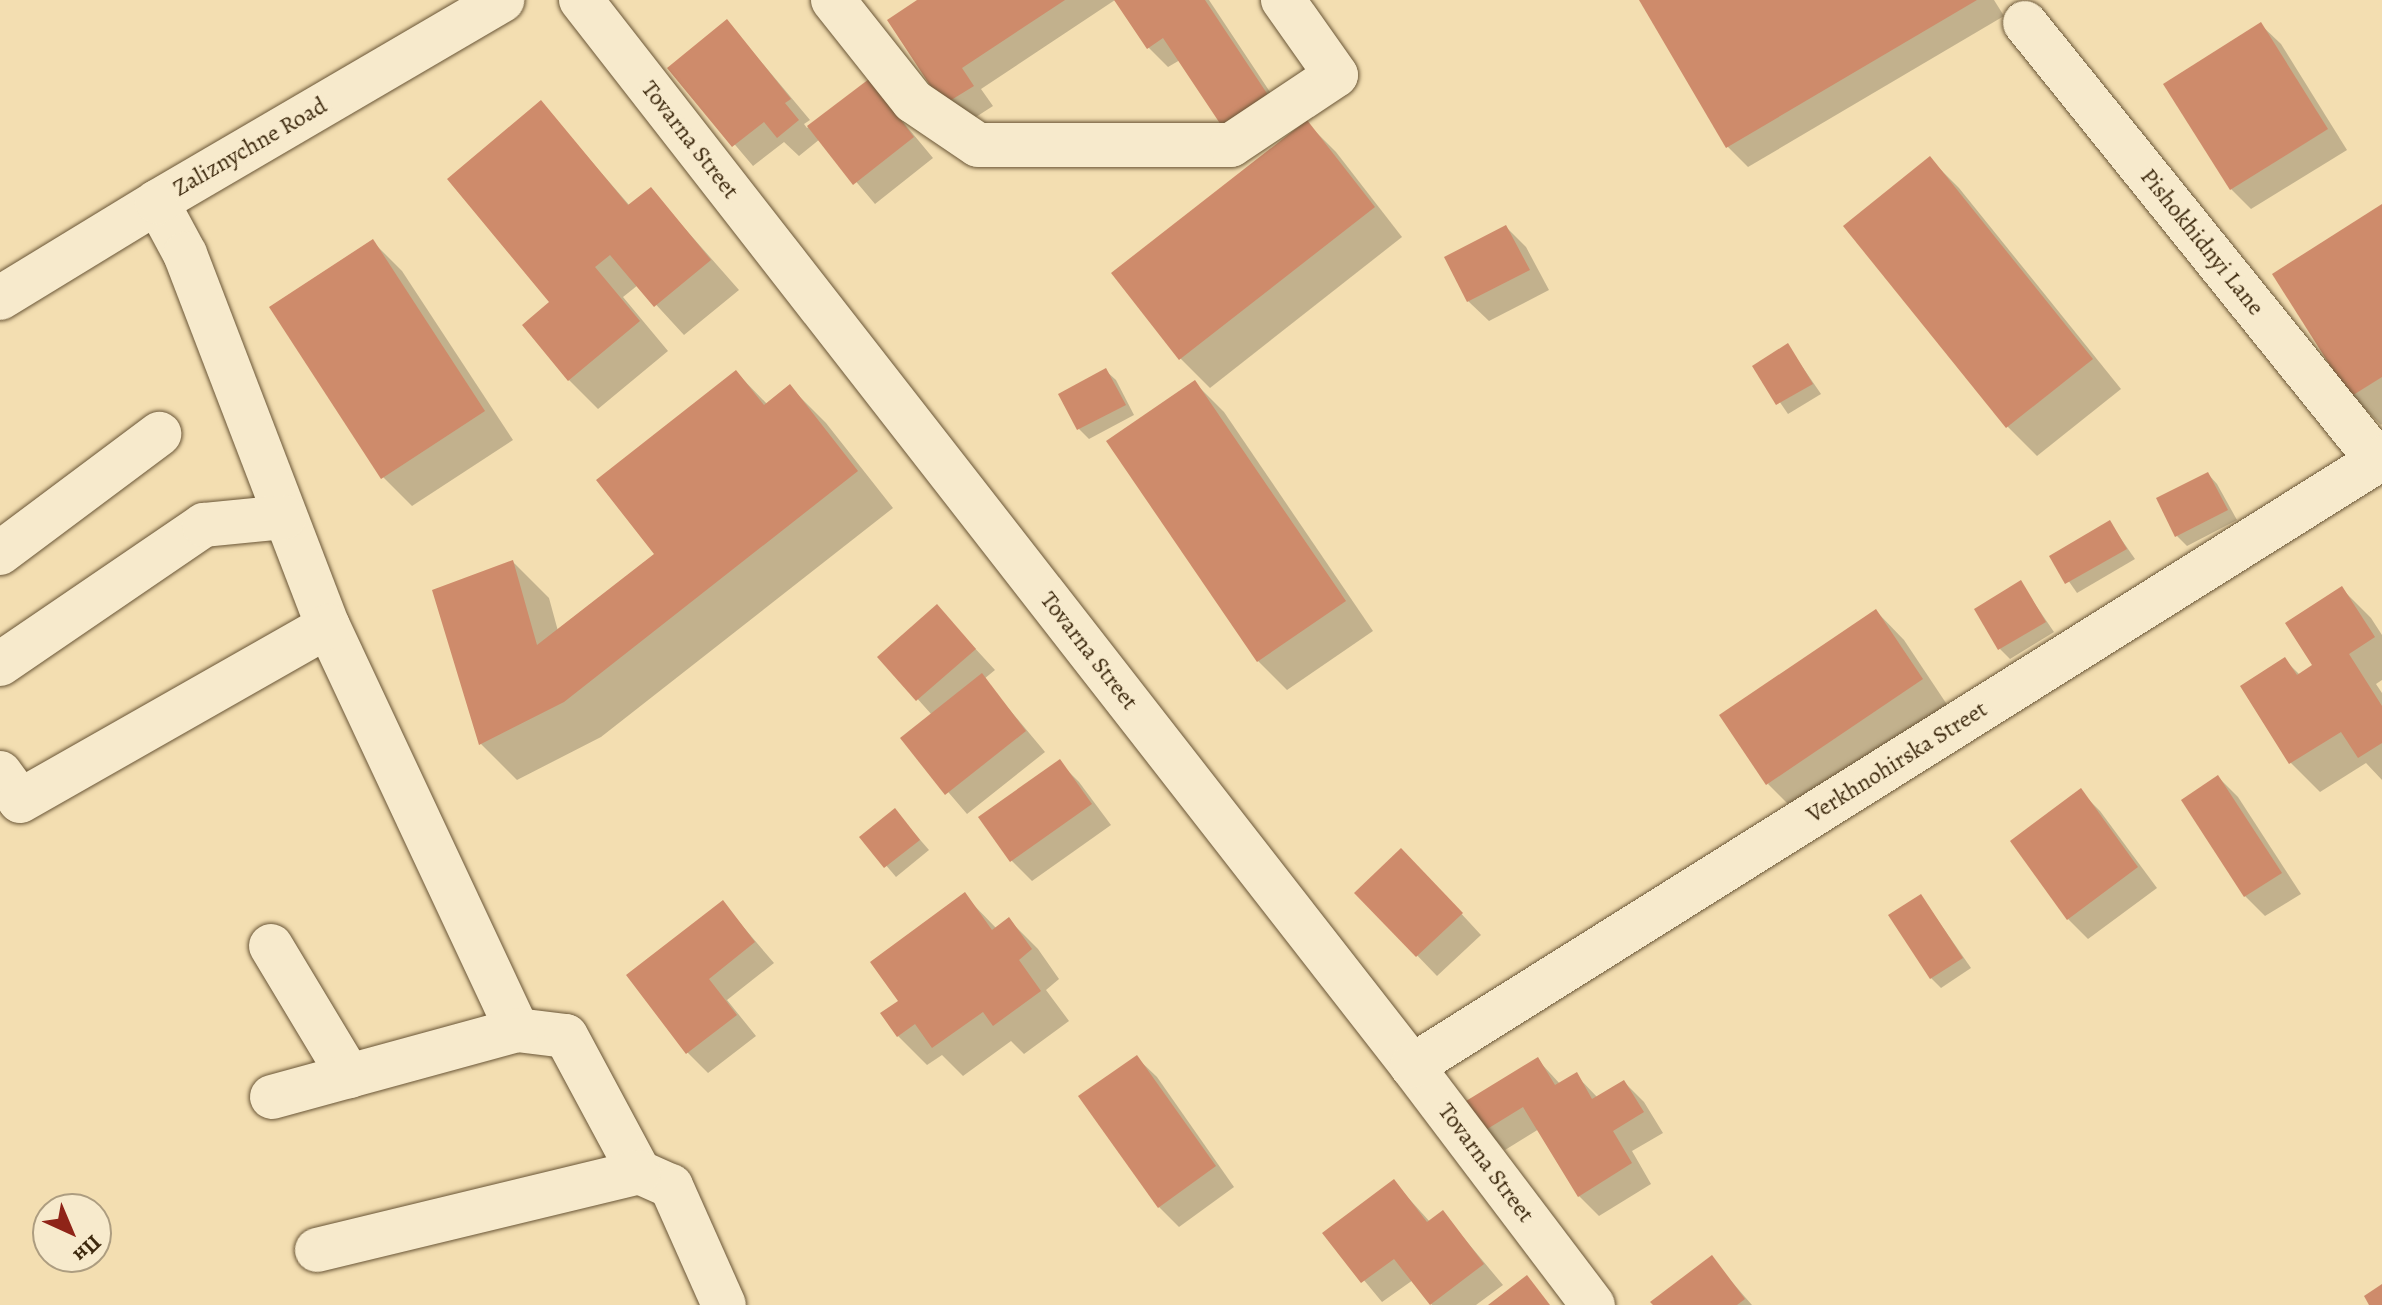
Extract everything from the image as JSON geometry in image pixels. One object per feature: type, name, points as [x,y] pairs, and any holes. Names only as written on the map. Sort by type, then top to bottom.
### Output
[{"type":"street","name":"Zaliznychne Road","points":[[0,298],[157,202],[502,0]]},
{"type":"street","name":"Tovarna Street","points":[[581,0],[1412,1066],[1593,1305]]},
{"type":"street","points":[[833,0],[913,101],[978,145],[1231,145],[1336,75],[1283,0]]},
{"type":"street","name":"Pishokhidnyi Lane","points":[[2025,23],[2380,460]]},
{"type":"street","points":[[157,202],[185,254],[328,626],[517,1030]]},
{"type":"street","points":[[0,553],[159,434]]},
{"type":"street","name":"Verkhnohirska Street","points":[[1412,1066],[2380,460]]},
{"type":"street","points":[[0,664],[204,525],[285,517]]},
{"type":"street","points":[[0,773],[20,801],[328,626]]},
{"type":"street","points":[[271,946],[349,1076]]},
{"type":"street","points":[[272,1097],[517,1030],[566,1036],[639,1172]]},
{"type":"street","points":[[317,1250],[639,1172],[671,1186],[724,1305]]},
{"type":"building","points":[[917,0],[1065,0],[962,68],[974,86],[943,105],[887,20]]},
{"type":"building","points":[[1114,0],[1205,0],[1268,95],[1221,125],[1163,38],[1147,49]]},
{"type":"building","points":[[1639,0],[1977,0],[1726,148]]},
{"type":"building","points":[[727,19],[791,99],[785,103],[799,120],[777,138],[764,122],[732,147],[667,68]]},
{"type":"building","points":[[2261,22],[2328,129],[2230,190],[2163,84]]},
{"type":"building","points":[[869,79],[914,137],[853,185],[807,126]]},
{"type":"building","points":[[541,100],[628,205],[651,187],[711,260],[654,307],[610,255],[595,267],[640,321],[568,381],[522,325],[549,302],[447,179]]},
{"type":"building","points":[[1307,120],[1375,207],[1179,360],[1111,273]]},
{"type":"building","points":[[1930,156],[2093,359],[2006,428],[1843,226]]},
{"type":"building","points":[[2382,204],[2382,377],[2350,397],[2272,274]]},
{"type":"building","points":[[1506,225],[1530,270],[1467,302],[1444,257]]},
{"type":"building","points":[[373,239],[485,411],[381,479],[269,307]]},
{"type":"building","points":[[1788,343],[1813,384],[1776,405],[1752,366]]},
{"type":"building","points":[[1106,368],[1126,405],[1077,430],[1058,394]]},
{"type":"building","points":[[736,370],[764,405],[790,384],[858,471],[564,702],[479,745],[432,590],[513,560],[537,645],[654,554],[596,480]]},
{"type":"building","points":[[1195,380],[1346,601],[1257,662],[1106,441]]},
{"type":"building","points":[[2208,472],[2228,510],[2175,537],[2156,498]]},
{"type":"building","points":[[2110,520],[2127,549],[2065,584],[2049,556]]},
{"type":"building","points":[[2021,580],[2046,622],[1998,650],[1974,609]]},
{"type":"building","points":[[2342,586],[2375,637],[2349,654],[2382,706],[2382,743],[2358,758],[2341,732],[2289,764],[2240,686],[2285,657],[2297,675],[2312,665],[2285,623]]},
{"type":"building","points":[[937,604],[976,649],[916,701],[877,657]]},
{"type":"building","points":[[1876,609],[1923,679],[1766,785],[1719,715]]},
{"type":"building","points":[[982,673],[1026,731],[945,795],[900,738]]},
{"type":"building","points":[[1060,759],[1092,804],[1010,862],[978,817]]},
{"type":"building","points":[[2218,775],[2282,873],[2244,897],[2181,800]]},
{"type":"building","points":[[2081,788],[2138,867],[2067,920],[2010,841]]},
{"type":"building","points":[[895,808],[920,840],[884,868],[859,837]]},
{"type":"building","points":[[1401,848],[1463,913],[1416,957],[1354,893]]},
{"type":"building","points":[[965,892],[992,930],[1009,917],[1032,949],[1019,960],[1041,991],[993,1026],[983,1012],[932,1048],[915,1024],[897,1037],[880,1013],[898,1001],[870,962]]},
{"type":"building","points":[[1921,894],[1963,958],[1930,979],[1888,915]]},
{"type":"building","points":[[723,900],[755,942],[709,979],[737,1015],[686,1054],[626,975]]},
{"type":"building","points":[[1137,1055],[1216,1166],[1158,1208],[1078,1096]]},
{"type":"building","points":[[1538,1057],[1555,1085],[1577,1072],[1592,1099],[1624,1080],[1644,1112],[1613,1131],[1632,1163],[1578,1197],[1523,1107],[1484,1131],[1466,1101]]},
{"type":"building","points":[[1394,1179],[1427,1222],[1443,1210],[1484,1264],[1430,1305],[1394,1259],[1361,1283],[1322,1233]]},
{"type":"building","points":[[1712,1255],[1745,1299],[1737,1305],[1653,1305],[1650,1302]]},
{"type":"building","points":[[1527,1275],[1550,1305],[1488,1305]]},
{"type":"building","points":[[2382,1284],[2382,1305],[2369,1305],[2364,1296]]}]
